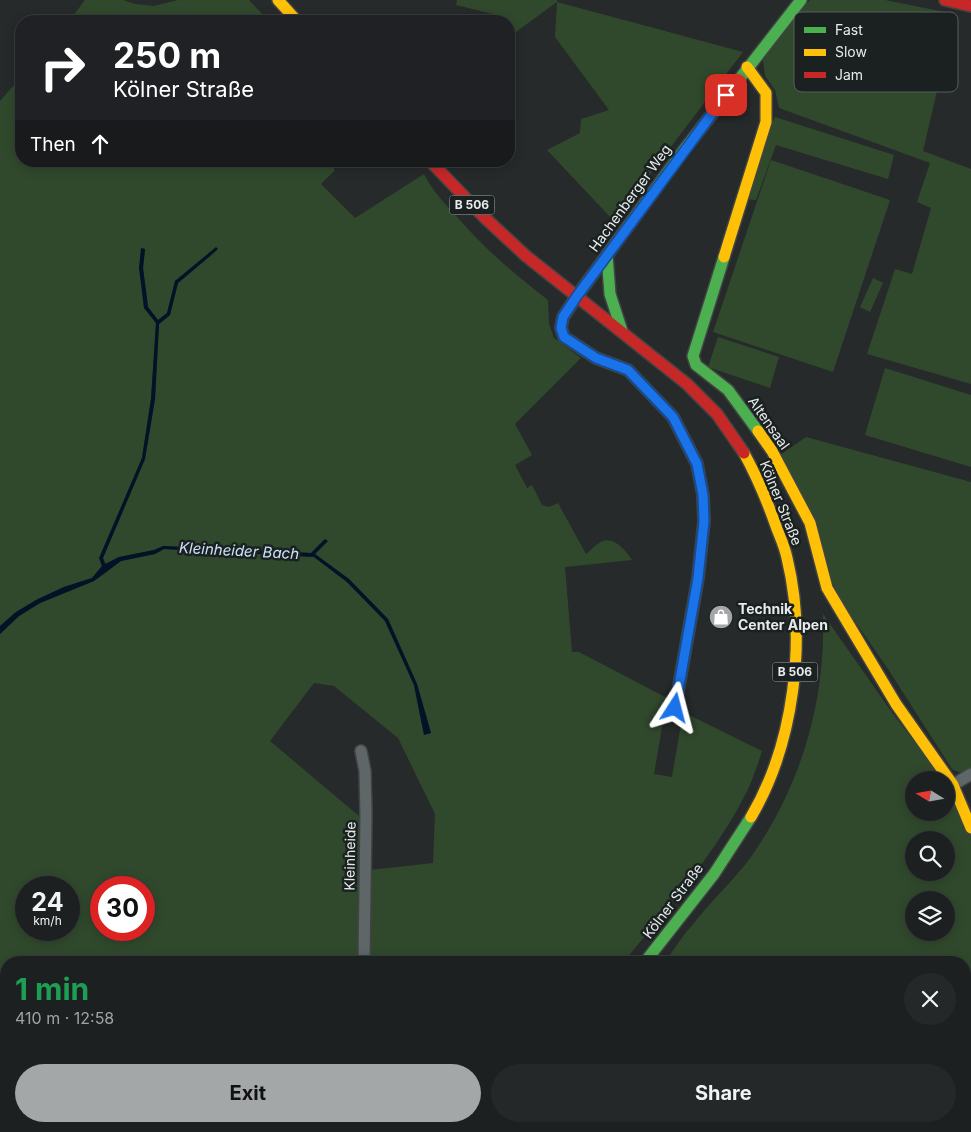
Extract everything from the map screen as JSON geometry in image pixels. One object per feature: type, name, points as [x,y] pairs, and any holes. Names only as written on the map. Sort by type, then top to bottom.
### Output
[{"type":"street","points":[[278,0],[292,15]]},
{"type":"street","name":"Hachenberger Weg","points":[[577,296],[747,67],[801,0]]},
{"type":"street","points":[[944,0],[971,6]]},
{"type":"street","name":"Altensaal","points":[[747,67],[766,93],[766,122],[693,356],[696,365],[728,390],[772,451],[810,523],[827,588],[896,704],[944,771]]},
{"type":"street","name":"Kölner Straße","points":[[436,167],[516,248],[677,374],[718,416],[743,452],[769,505],[788,561],[795,612],[796,670],[780,746],[769,778],[754,811],[735,843],[650,956]]},
{"type":"street","points":[[607,255],[610,294],[622,332]]},
{"type":"street","points":[[577,296],[563,317],[561,328],[564,337],[596,358],[628,370],[673,417],[697,464],[703,495],[704,521],[698,578],[675,708]]},
{"type":"street","name":"Kleinheide","points":[[360,751],[365,771],[366,814],[364,956]]},
{"type":"street","points":[[955,784],[971,774]]},
{"type":"street","name":"Altensaal","points":[[955,788],[971,828]]},
{"type":"green space","points":[[85,0],[123,0],[135,4],[154,6],[178,0],[249,0],[263,15],[74,15]]},
{"type":"green space","points":[[457,0],[557,0],[557,2],[515,33],[515,15],[492,15],[456,5]]},
{"type":"green space","points":[[810,0],[885,0],[945,12],[800,12]]},
{"type":"green space","points":[[557,2],[743,52],[638,190],[612,219],[547,150],[580,133],[581,119],[609,110],[555,37]]},
{"type":"green space","points":[[794,19],[794,92],[937,92],[923,151],[971,169],[971,384],[867,354],[895,269],[912,274],[931,208],[917,202],[930,163],[779,108],[775,90],[765,76],[763,60]]},
{"type":"green space","points":[[15,84],[15,167],[332,167],[335,170],[321,184],[355,218],[424,174],[439,197],[489,251],[548,300],[549,324],[554,338],[581,358],[515,424],[532,455],[515,465],[527,488],[532,485],[542,505],[549,507],[558,503],[586,554],[599,543],[609,540],[618,544],[632,560],[565,567],[572,652],[579,652],[667,698],[654,774],[672,777],[683,712],[762,751],[749,787],[723,833],[675,900],[629,956],[369,956],[370,870],[433,863],[435,814],[398,738],[334,686],[314,683],[270,741],[359,816],[359,956],[0,956],[0,634],[19,616],[40,603],[94,581],[121,561],[155,554],[164,549],[314,557],[347,582],[385,621],[414,685],[424,734],[431,733],[417,684],[388,619],[349,579],[315,554],[327,541],[325,539],[311,553],[163,546],[154,550],[119,557],[106,564],[103,558],[145,459],[155,399],[159,324],[170,315],[178,283],[218,250],[175,281],[167,313],[158,320],[148,307],[143,268],[145,249],[141,248],[144,308],[156,323],[151,399],[142,458],[100,558],[102,566],[92,578],[64,587],[16,612],[0,626],[0,101]]},
{"type":"green space","points":[[775,117],[894,155],[888,179],[776,145],[756,200],[745,199],[769,129]]},
{"type":"green space","points":[[771,160],[890,200],[833,372],[713,332]]},
{"type":"green space","points":[[873,278],[883,283],[870,312],[860,307]]},
{"type":"green space","points":[[718,337],[779,357],[770,388],[708,367]]},
{"type":"green space","points":[[885,368],[971,395],[971,467],[865,435]]},
{"type":"green space","points":[[806,437],[971,482],[971,770],[962,772],[952,769],[888,669],[840,600],[780,455]]},
{"type":"green space","points":[[823,614],[893,714],[937,771],[905,771],[905,821],[955,821],[955,803],[971,836],[971,956],[669,956],[708,906],[751,857],[769,829],[797,772],[815,711],[823,647]]},
{"type":"water","name":"Kleinheider Bach","points":[[216,247],[218,249],[178,283],[170,315],[159,324],[155,399],[145,459],[103,558],[105,564],[119,557],[154,550],[163,546],[311,553],[325,539],[328,541],[315,554],[349,579],[388,619],[417,684],[431,733],[424,735],[414,685],[385,621],[347,582],[314,557],[164,549],[155,554],[121,561],[94,581],[40,603],[19,616],[0,634],[0,626],[16,612],[64,587],[92,578],[102,566],[99,558],[142,458],[151,399],[156,323],[144,308],[139,268],[141,248],[145,249],[143,268],[148,307],[158,320],[167,313],[175,281]]},
{"type":"traffic: fast","points":[[577,296],[684,150],[801,0]]},
{"type":"traffic: fast","points":[[607,255],[610,294],[622,331]]},
{"type":"traffic: fast","points":[[724,257],[693,356],[696,365],[728,390],[758,431]]},
{"type":"traffic: fast","points":[[650,956],[714,874],[751,817]]},
{"type":"traffic: slow","points":[[278,0],[292,15]]},
{"type":"traffic: slow","points":[[724,257],[766,122],[766,93],[747,67]]},
{"type":"traffic: slow","points":[[758,431],[772,451],[810,523],[827,588],[896,704],[953,785],[971,828]]},
{"type":"traffic: slow","points":[[744,453],[762,490],[785,551],[793,590],[796,623],[796,657],[787,725],[778,757],[766,788],[751,817]]},
{"type":"traffic: jam","points":[[945,0],[971,6]]},
{"type":"traffic: jam","points":[[436,167],[484,217],[526,256],[687,384],[717,414],[744,453]]},
{"type":"place","name":"Technik Center Alpen","points":[[721,617]]},
{"type":"route","points":[[675,708],[698,578],[704,521],[703,495],[697,464],[673,417],[628,370],[596,358],[564,337],[561,328],[563,317],[577,296],[726,95]]}]
